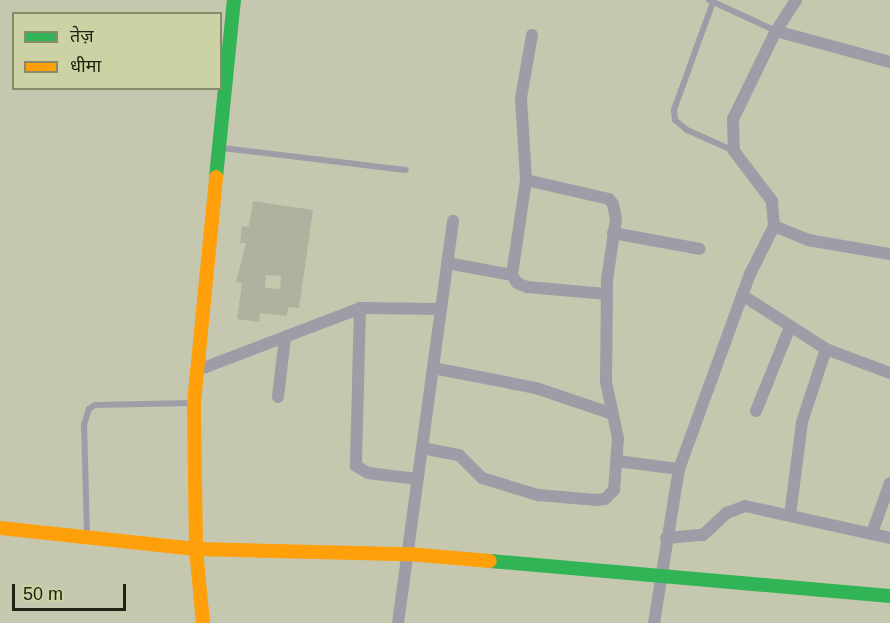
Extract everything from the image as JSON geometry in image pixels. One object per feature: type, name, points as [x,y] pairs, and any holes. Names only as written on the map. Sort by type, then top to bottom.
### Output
[{"type":"street","points":[[203,623],[196,549],[194,403],[234,0]]},
{"type":"street","points":[[654,623],[660,574],[679,469],[750,274],[774,226],[772,201],[734,151],[734,119],[776,31],[796,0]]},
{"type":"street","points":[[776,31],[890,62]]},
{"type":"street","points":[[532,35],[521,98],[526,180],[512,275],[517,283],[527,287],[607,294]]},
{"type":"street","points":[[422,448],[459,455],[475,474],[524,492],[597,500],[611,495],[617,461],[618,438],[610,413],[606,382],[607,294],[615,211],[609,199],[526,180]]},
{"type":"street","points":[[398,623],[453,221]]},
{"type":"street","points":[[774,226],[808,240],[890,254]]},
{"type":"street","points":[[613,233],[700,249]]},
{"type":"street","points":[[447,263],[512,275]]},
{"type":"street","points":[[742,295],[826,349],[890,373]]},
{"type":"street","points":[[198,370],[360,308],[441,309]]},
{"type":"street","points":[[360,308],[356,466],[368,473],[418,479]]},
{"type":"street","points":[[756,411],[790,327]]},
{"type":"street","points":[[278,397],[285,337]]},
{"type":"street","points":[[790,515],[802,422],[826,349]]},
{"type":"street","points":[[433,368],[536,388],[610,413]]},
{"type":"street","points":[[617,461],[679,469]]},
{"type":"street","points":[[872,533],[890,483]]},
{"type":"street","points":[[666,538],[704,535],[727,513],[745,506],[890,538]]},
{"type":"street","points":[[0,528],[196,549],[408,554],[660,574],[890,596]]},
{"type":"lane","points":[[734,151],[687,130],[675,120],[674,110],[711,1],[776,31]]},
{"type":"lane","points":[[220,148],[406,170]]},
{"type":"lane","points":[[87,537],[84,425],[89,409],[95,405],[194,403]]},
{"type":"building","points":[[253,201],[313,210],[299,308],[288,307],[287,316],[260,313],[259,322],[237,319],[242,283],[236,282],[246,243],[240,243],[242,226],[249,227]],"holes":[[[266,275],[281,276],[280,289],[265,288]]]},
{"type":"traffic: fast","points":[[216,177],[234,0]]},
{"type":"traffic: fast","points":[[490,561],[890,596]]},
{"type":"traffic: slow","points":[[203,623],[196,549],[194,403],[216,177]]},
{"type":"traffic: slow","points":[[0,528],[196,549],[408,554],[490,561]]}]
